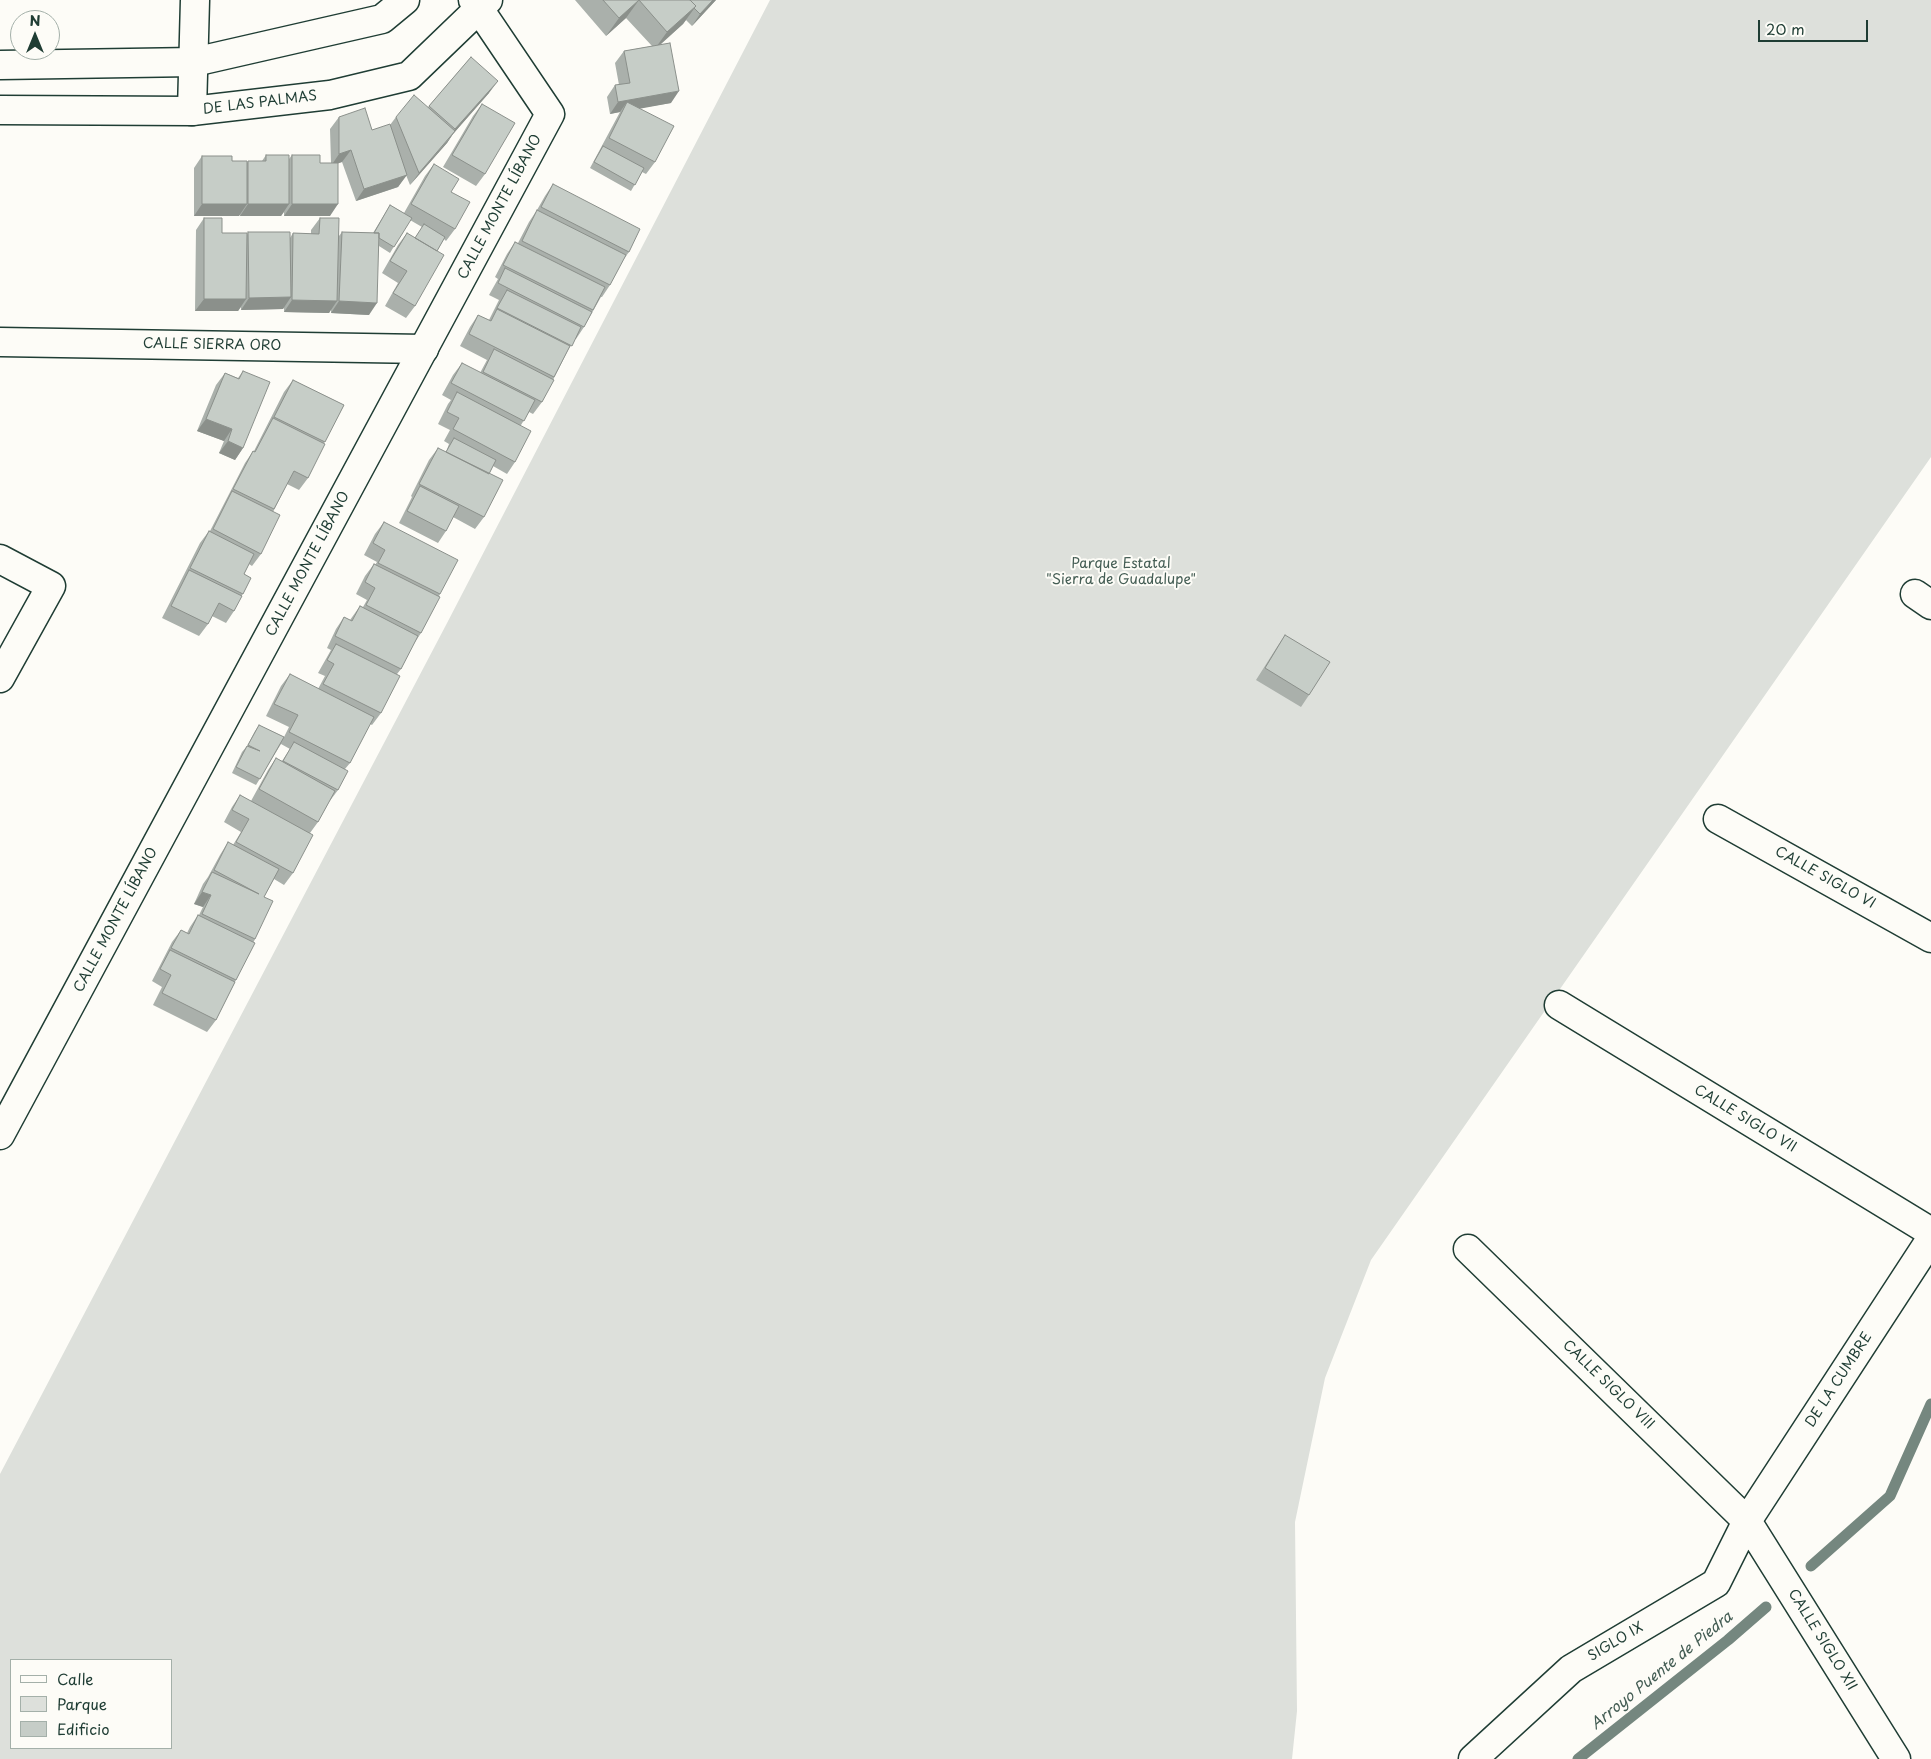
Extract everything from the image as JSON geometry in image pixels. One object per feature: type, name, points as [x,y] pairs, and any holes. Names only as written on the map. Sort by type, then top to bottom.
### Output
[{"type":"street","points":[[192,111],[194,0]]},
{"type":"street","points":[[0,65],[194,62],[382,19],[406,0]]},
{"type":"street","name":"DE LAS PALMAS","points":[[0,110],[192,111],[330,95],[409,76],[480,3]]},
{"type":"street","name":"CALLE MONTE LÍBANO","points":[[0,1135],[550,114],[480,3]]},
{"type":"street","name":"CALLE SIERRA ORO","points":[[0,342],[424,349]]},
{"type":"street","points":[[0,559],[51,586],[0,678]]},
{"type":"street","name":"CALLE SIGLO VI","points":[[1718,819],[1931,938]]},
{"type":"street","name":"CALLE SIGLO VII","points":[[1559,1005],[1931,1232]]},
{"type":"street","name":"DE LA CUMBRE","points":[[1747,1521],[1931,1239]]},
{"type":"street","name":"CALLE SIGLO VIII","points":[[1468,1249],[1747,1521]]},
{"type":"street","name":"SIGLO IX","points":[[1473,1759],[1571,1669],[1716,1583],[1747,1521]]},
{"type":"street","name":"CALLE SIGLO XII","points":[[1747,1521],[1896,1759]]},
{"type":"green space","name":"Parque Estatal \"Sierra de Guadalupe\"","points":[[770,0],[1931,0],[1931,457],[1371,1260],[1325,1378],[1295,1522],[1297,1711],[1292,1759],[0,1759],[0,1474],[446,625]]},
{"type":"building","points":[[603,0],[639,0],[619,18]]},
{"type":"building","points":[[639,0],[690,0],[696,6],[667,32]]},
{"type":"building","points":[[690,0],[713,0],[700,14]]},
{"type":"building","points":[[670,43],[679,91],[618,102],[615,85],[630,83],[624,51]]},
{"type":"building","points":[[471,57],[498,81],[455,129],[429,106]]},
{"type":"building","points":[[414,95],[455,131],[419,173],[396,117]]},
{"type":"building","points":[[627,102],[674,126],[655,162],[609,138]]},
{"type":"building","points":[[482,104],[515,123],[485,174],[452,155]]},
{"type":"building","points":[[365,108],[372,130],[390,124],[407,175],[364,189],[351,150],[339,154],[339,117]]},
{"type":"building","points":[[603,146],[644,168],[635,185],[594,162]]},
{"type":"building","points":[[266,155],[289,155],[289,204],[248,204],[248,161],[266,161]]},
{"type":"building","points":[[292,155],[320,155],[320,163],[338,163],[338,204],[292,204]]},
{"type":"building","points":[[202,156],[232,156],[232,161],[247,161],[247,204],[202,204]]},
{"type":"building","points":[[434,164],[459,179],[451,192],[470,202],[455,229],[411,204]]},
{"type":"building","points":[[553,184],[640,229],[629,252],[541,207]]},
{"type":"building","points":[[390,205],[412,218],[394,247],[379,238],[379,233],[374,233]]},
{"type":"building","points":[[537,210],[626,255],[610,285],[522,241]]},
{"type":"building","points":[[204,218],[222,218],[222,233],[247,233],[246,299],[204,299]]},
{"type":"building","points":[[320,218],[339,218],[337,301],[292,300],[293,233],[319,234]]},
{"type":"building","points":[[424,224],[445,237],[437,251],[415,238]]},
{"type":"building","points":[[248,232],[290,232],[291,297],[249,298]]},
{"type":"building","points":[[342,232],[379,233],[377,303],[339,301]]},
{"type":"building","points":[[407,233],[444,255],[415,306],[393,293],[407,271],[390,261]]},
{"type":"building","points":[[515,242],[605,287],[593,310],[503,265]]},
{"type":"building","points":[[505,268],[592,312],[584,327],[498,283]]},
{"type":"building","points":[[507,290],[581,327],[572,346],[497,308]]},
{"type":"building","points":[[497,309],[570,346],[554,377],[469,334],[478,315],[491,321]]},
{"type":"building","points":[[494,349],[554,380],[542,402],[483,372]]},
{"type":"building","points":[[462,363],[535,400],[524,421],[451,383]]},
{"type":"building","points":[[243,371],[270,382],[243,448],[228,441],[232,429],[206,419],[225,373],[239,379]]},
{"type":"building","points":[[293,380],[344,405],[325,442],[274,417]]},
{"type":"building","points":[[457,392],[531,431],[515,462],[453,429],[459,418],[447,412]]},
{"type":"building","points":[[273,418],[325,444],[308,478],[294,471],[274,509],[233,489]]},
{"type":"building","points":[[454,438],[496,460],[489,474],[446,452]]},
{"type":"building","points":[[438,448],[503,480],[484,517],[419,484]]},
{"type":"building","points":[[420,486],[459,506],[446,531],[407,511]]},
{"type":"building","points":[[232,491],[280,515],[261,554],[213,529]]},
{"type":"building","points":[[384,522],[458,560],[440,594],[378,563],[385,550],[373,543]]},
{"type":"building","points":[[209,531],[254,554],[244,574],[251,578],[243,594],[190,568]]},
{"type":"building","points":[[374,564],[440,597],[421,633],[366,605],[375,588],[365,582]]},
{"type":"building","points":[[189,570],[242,596],[234,611],[219,603],[208,624],[171,606]]},
{"type":"building","points":[[360,606],[418,636],[401,669],[335,636],[344,617],[352,621]]},
{"type":"building","points":[[1285,635],[1330,662],[1309,695],[1265,668]]},
{"type":"building","points":[[336,644],[400,676],[381,713],[323,684],[334,664],[327,660]]},
{"type":"building","points":[[290,674],[374,717],[350,763],[289,732],[298,715],[274,704]]},
{"type":"building","points":[[259,725],[284,737],[260,779],[236,767],[247,746],[260,751],[248,745]]},
{"type":"building","points":[[294,742],[348,771],[338,790],[283,761]]},
{"type":"building","points":[[276,758],[335,791],[318,822],[259,789]]},
{"type":"building","points":[[240,795],[313,835],[293,873],[236,842],[249,819],[232,810]]},
{"type":"building","points":[[228,842],[279,869],[264,897],[273,901],[255,939],[202,914],[211,895],[202,892],[212,872],[259,894],[214,870]]},
{"type":"building","points":[[198,915],[255,943],[236,980],[171,948],[181,930],[189,934]]},
{"type":"building","points":[[170,950],[235,982],[216,1020],[162,993],[171,975],[160,969]]},
{"type":"waterway","name":"Arroyo Puente de Piedra","points":[[1811,1566],[1890,1496],[1931,1404]]},
{"type":"waterway","name":"Arroyo Puente de Piedra","points":[[1578,1759],[1728,1640],[1766,1607]]}]
